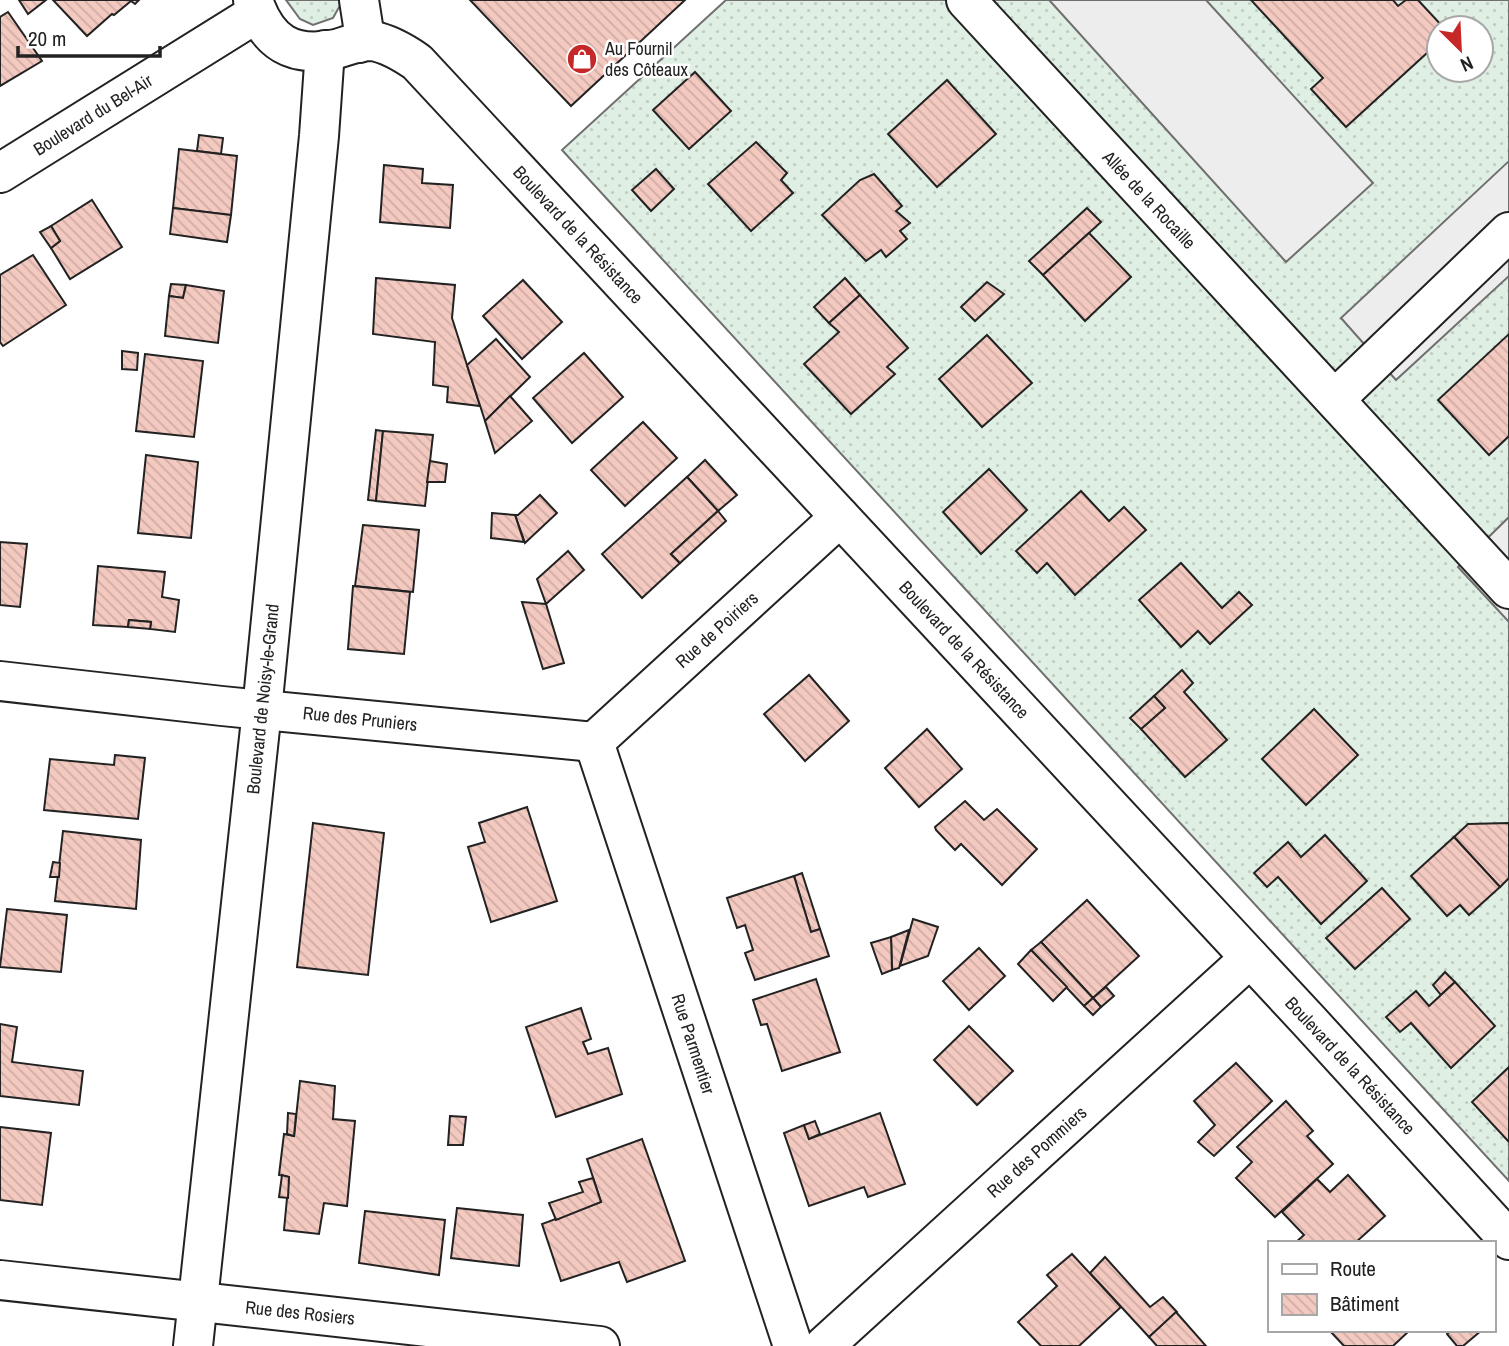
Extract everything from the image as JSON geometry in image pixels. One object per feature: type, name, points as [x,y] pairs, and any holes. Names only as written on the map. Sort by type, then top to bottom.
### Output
[{"type":"street","points":[[342,47],[364,32],[359,0]]},
{"type":"street","name":"Allée de la Rocaille","points":[[966,0],[1509,589]]},
{"type":"street","name":"Boulevard de la Résistance","points":[[255,6],[266,30],[281,42],[301,50],[342,47],[365,41],[380,43],[417,62],[1509,1240]]},
{"type":"street","name":"Boulevard du Bel-Air","points":[[0,173],[255,6]]},
{"type":"street","name":"Boulevard de Noisy-le-Grand","points":[[193,1346],[262,710],[319,136],[342,47]]},
{"type":"street","points":[[1335,399],[1509,232]]},
{"type":"street","name":"Rue de Poiriers","points":[[594,742],[840,517]]},
{"type":"street","name":"Rue des Pruniers","points":[[0,681],[594,742]]},
{"type":"street","name":"Rue Parmentier","points":[[594,742],[793,1346]]},
{"type":"street","name":"Rue des Pommiers","points":[[824,1346],[1250,958]]},
{"type":"street","name":"Rue des Rosiers","points":[[0,1280],[600,1346]]},
{"type":"green space","points":[[286,0],[343,0],[333,18],[313,25],[300,19]]},
{"type":"green space","points":[[726,0],[1509,0],[1509,1181],[562,150]]},
{"type":"shaded area","points":[[1051,0],[1206,0],[1373,183],[1286,262]]},
{"type":"shaded area","points":[[1509,161],[1509,276],[1396,380],[1341,318]]},
{"type":"shaded area","points":[[1509,517],[1509,622],[1458,567]]},
{"type":"building","points":[[19,0],[46,0],[28,14]]},
{"type":"building","points":[[53,0],[139,0],[135,4],[131,1],[112,14],[87,36]]},
{"type":"building","points":[[470,0],[685,0],[571,106]]},
{"type":"building","points":[[1251,0],[1393,0],[1398,6],[1406,0],[1418,0],[1431,14],[1425,14],[1425,55],[1346,127],[1311,89],[1323,78]]},
{"type":"building","points":[[8,12],[42,61],[0,86],[0,17]]},
{"type":"building","points":[[695,72],[731,111],[689,149],[653,110]]},
{"type":"building","points":[[947,80],[996,134],[937,187],[888,134]]},
{"type":"building","points":[[199,135],[223,138],[221,154],[197,151]]},
{"type":"building","points":[[756,142],[787,173],[781,180],[793,193],[751,231],[708,184]]},
{"type":"building","points":[[179,149],[237,156],[231,215],[173,208]]},
{"type":"building","points":[[384,165],[423,169],[422,183],[453,185],[450,228],[380,222]]},
{"type":"building","points":[[656,169],[674,189],[651,211],[632,190]]},
{"type":"building","points":[[874,174],[902,206],[896,211],[910,223],[900,231],[907,239],[886,257],[881,250],[866,261],[822,215],[860,180]]},
{"type":"building","points":[[92,200],[122,247],[70,279],[51,248],[60,241],[51,226]]},
{"type":"building","points":[[173,208],[231,215],[227,242],[170,234]]},
{"type":"building","points":[[1087,208],[1101,222],[1043,275],[1029,261]]},
{"type":"building","points":[[51,226],[60,241],[51,248],[40,232]]},
{"type":"building","points":[[1089,233],[1131,277],[1085,321],[1043,275]]},
{"type":"building","points":[[33,255],[66,305],[3,346],[0,342],[0,275]]},
{"type":"building","points":[[376,278],[455,285],[452,318],[480,406],[447,402],[448,387],[433,385],[435,342],[373,334]]},
{"type":"building","points":[[845,278],[860,295],[829,323],[814,307]]},
{"type":"building","points":[[523,280],[562,322],[522,359],[483,316]]},
{"type":"building","points":[[987,282],[1004,294],[975,321],[961,307]]},
{"type":"building","points":[[171,284],[186,285],[183,298],[169,296]]},
{"type":"building","points":[[186,285],[224,291],[218,343],[165,336],[169,296],[183,298]]},
{"type":"building","points":[[860,295],[908,348],[887,367],[895,374],[851,414],[804,364],[839,332],[829,323]]},
{"type":"building","points":[[1509,334],[1509,436],[1489,455],[1438,400]]},
{"type":"building","points":[[987,335],[1032,383],[982,427],[939,379]]},
{"type":"building","points":[[496,339],[530,377],[485,421],[467,365]]},
{"type":"building","points":[[122,351],[138,353],[137,370],[122,369]]},
{"type":"building","points":[[584,353],[623,397],[572,443],[533,398]]},
{"type":"building","points":[[145,354],[203,361],[194,437],[136,431]]},
{"type":"building","points":[[510,396],[532,421],[495,453],[485,421]]},
{"type":"building","points":[[643,422],[677,458],[625,506],[591,470]]},
{"type":"building","points":[[376,430],[383,431],[376,501],[368,500]]},
{"type":"building","points":[[383,431],[433,435],[425,506],[376,501]]},
{"type":"building","points":[[146,455],[198,462],[191,538],[138,533]]},
{"type":"building","points":[[705,460],[737,495],[718,511],[687,477]]},
{"type":"building","points":[[430,461],[447,464],[445,482],[427,482]]},
{"type":"building","points":[[989,469],[1027,510],[981,554],[943,512]]},
{"type":"building","points":[[687,477],[718,511],[671,554],[680,563],[642,598],[602,554]]},
{"type":"building","points":[[1081,491],[1109,521],[1124,507],[1146,530],[1075,595],[1047,563],[1037,573],[1016,551]]},
{"type":"building","points":[[540,495],[557,513],[525,543],[515,515]]},
{"type":"building","points":[[718,511],[726,521],[680,563],[671,554]]},
{"type":"building","points":[[492,513],[515,515],[524,542],[491,538]]},
{"type":"building","points":[[363,525],[419,530],[413,592],[355,586]]},
{"type":"building","points":[[0,542],[27,544],[20,607],[0,605]]},
{"type":"building","points":[[568,551],[584,570],[546,604],[537,579]]},
{"type":"building","points":[[1181,563],[1222,608],[1239,592],[1252,605],[1210,644],[1198,631],[1181,647],[1139,600]]},
{"type":"building","points":[[98,566],[165,572],[162,597],[179,600],[175,632],[150,629],[151,622],[129,620],[128,627],[93,625]]},
{"type":"building","points":[[353,586],[410,592],[404,654],[348,649]]},
{"type":"building","points":[[522,602],[546,604],[564,663],[543,669]]},
{"type":"building","points":[[129,620],[151,622],[150,629],[128,627]]},
{"type":"building","points":[[1182,670],[1193,683],[1184,692],[1227,740],[1185,777],[1141,729],[1165,708],[1154,696]]},
{"type":"building","points":[[809,675],[849,721],[805,761],[764,714]]},
{"type":"building","points":[[1154,696],[1165,708],[1141,729],[1130,718]]},
{"type":"building","points":[[1314,709],[1358,755],[1306,805],[1262,759]]},
{"type":"building","points":[[927,729],[962,769],[919,807],[885,768]]},
{"type":"building","points":[[115,755],[145,758],[138,819],[44,810],[50,759],[114,765]]},
{"type":"building","points":[[965,801],[984,820],[997,809],[1037,849],[1002,885],[961,844],[955,850],[936,830],[935,827]]},
{"type":"building","points":[[527,807],[557,901],[491,922],[468,847],[485,842],[479,823]]},
{"type":"building","points":[[313,823],[384,833],[368,975],[297,967]]},
{"type":"building","points":[[1509,823],[1509,878],[1500,887],[1454,837],[1468,824]]},
{"type":"building","points":[[63,831],[141,840],[136,909],[55,901]]},
{"type":"building","points":[[1325,835],[1367,881],[1321,924],[1278,877],[1267,887],[1254,873],[1288,842],[1301,857]]},
{"type":"building","points":[[1454,837],[1500,887],[1469,915],[1460,905],[1447,916],[1411,876]]},
{"type":"building","points":[[53,862],[60,863],[59,877],[50,877]]},
{"type":"building","points":[[802,873],[820,929],[811,932],[794,876]]},
{"type":"building","points":[[794,876],[811,932],[820,929],[829,956],[755,980],[745,953],[753,950],[745,925],[737,928],[727,898]]},
{"type":"building","points":[[1382,888],[1410,919],[1355,969],[1326,938]]},
{"type":"building","points":[[1087,900],[1139,956],[1093,998],[1041,942]]},
{"type":"building","points":[[7,909],[67,915],[61,972],[0,967]]},
{"type":"building","points":[[913,919],[938,927],[928,956],[900,966]]},
{"type":"building","points":[[909,930],[899,968],[892,970],[891,937]]},
{"type":"building","points":[[891,937],[892,970],[882,974],[871,943]]},
{"type":"building","points":[[1041,942],[1093,998],[1084,1006],[1031,950]]},
{"type":"building","points":[[979,948],[1005,976],[969,1010],[943,981]]},
{"type":"building","points":[[1031,950],[1067,987],[1053,1001],[1018,964]]},
{"type":"building","points":[[1445,972],[1455,982],[1441,995],[1433,985]]},
{"type":"building","points":[[816,979],[840,1052],[782,1071],[767,1024],[761,1025],[753,1000]]},
{"type":"building","points":[[1455,982],[1495,1026],[1451,1068],[1411,1023],[1400,1032],[1386,1017],[1416,991],[1429,1006]]},
{"type":"building","points":[[1106,987],[1114,996],[1101,1007],[1093,998]]},
{"type":"building","points":[[1093,998],[1101,1007],[1093,1015],[1084,1006]]},
{"type":"building","points":[[581,1008],[591,1039],[583,1042],[588,1054],[608,1048],[622,1094],[556,1117],[526,1027]]},
{"type":"building","points":[[0,1024],[17,1027],[12,1062],[83,1071],[79,1105],[0,1096]]},
{"type":"building","points":[[969,1026],[1013,1071],[977,1105],[934,1060]]},
{"type":"building","points":[[1236,1063],[1272,1101],[1214,1156],[1198,1142],[1215,1125],[1194,1101]]},
{"type":"building","points":[[1509,1067],[1509,1142],[1472,1102]]},
{"type":"building","points":[[300,1081],[335,1086],[333,1119],[355,1121],[347,1206],[324,1203],[319,1234],[284,1230],[289,1177],[279,1175],[284,1134],[294,1136]]},
{"type":"building","points":[[1286,1101],[1313,1131],[1307,1136],[1333,1164],[1275,1217],[1236,1178],[1252,1162],[1237,1147]]},
{"type":"building","points":[[288,1113],[296,1114],[294,1136],[287,1134]]},
{"type":"building","points":[[880,1113],[905,1184],[868,1197],[864,1187],[809,1206],[784,1133],[804,1125],[809,1139]]},
{"type":"building","points":[[450,1116],[466,1117],[463,1145],[448,1145]]},
{"type":"building","points":[[815,1121],[820,1134],[809,1139],[804,1125]]},
{"type":"building","points":[[0,1127],[51,1133],[42,1205],[0,1200]]},
{"type":"building","points":[[642,1139],[685,1261],[627,1282],[619,1262],[561,1281],[542,1224],[601,1202],[587,1159]]},
{"type":"building","points":[[282,1175],[289,1177],[288,1198],[279,1197]]},
{"type":"building","points":[[1348,1175],[1385,1216],[1357,1241],[1297,1241],[1304,1235],[1282,1212],[1317,1179],[1330,1192]]},
{"type":"building","points":[[593,1178],[601,1202],[556,1220],[549,1203],[583,1192],[579,1182]]},
{"type":"building","points":[[457,1208],[523,1215],[519,1266],[451,1258]]},
{"type":"building","points":[[365,1211],[445,1220],[439,1275],[359,1263]]},
{"type":"building","points":[[1072,1254],[1121,1307],[1079,1346],[1041,1346],[1018,1322],[1057,1286],[1047,1275]]},
{"type":"building","points":[[1105,1257],[1150,1307],[1163,1297],[1177,1312],[1149,1337],[1090,1273]]},
{"type":"building","points":[[1176,1312],[1206,1346],[1157,1346],[1149,1337]]},
{"type":"building","points":[[1331,1332],[1408,1332],[1393,1346],[1344,1346]]},
{"type":"building","points":[[1480,1332],[1463,1346],[1457,1346],[1447,1334]]},
{"type":"place","name":"Au Fournil des Côteaux","points":[[582,59]]}]
